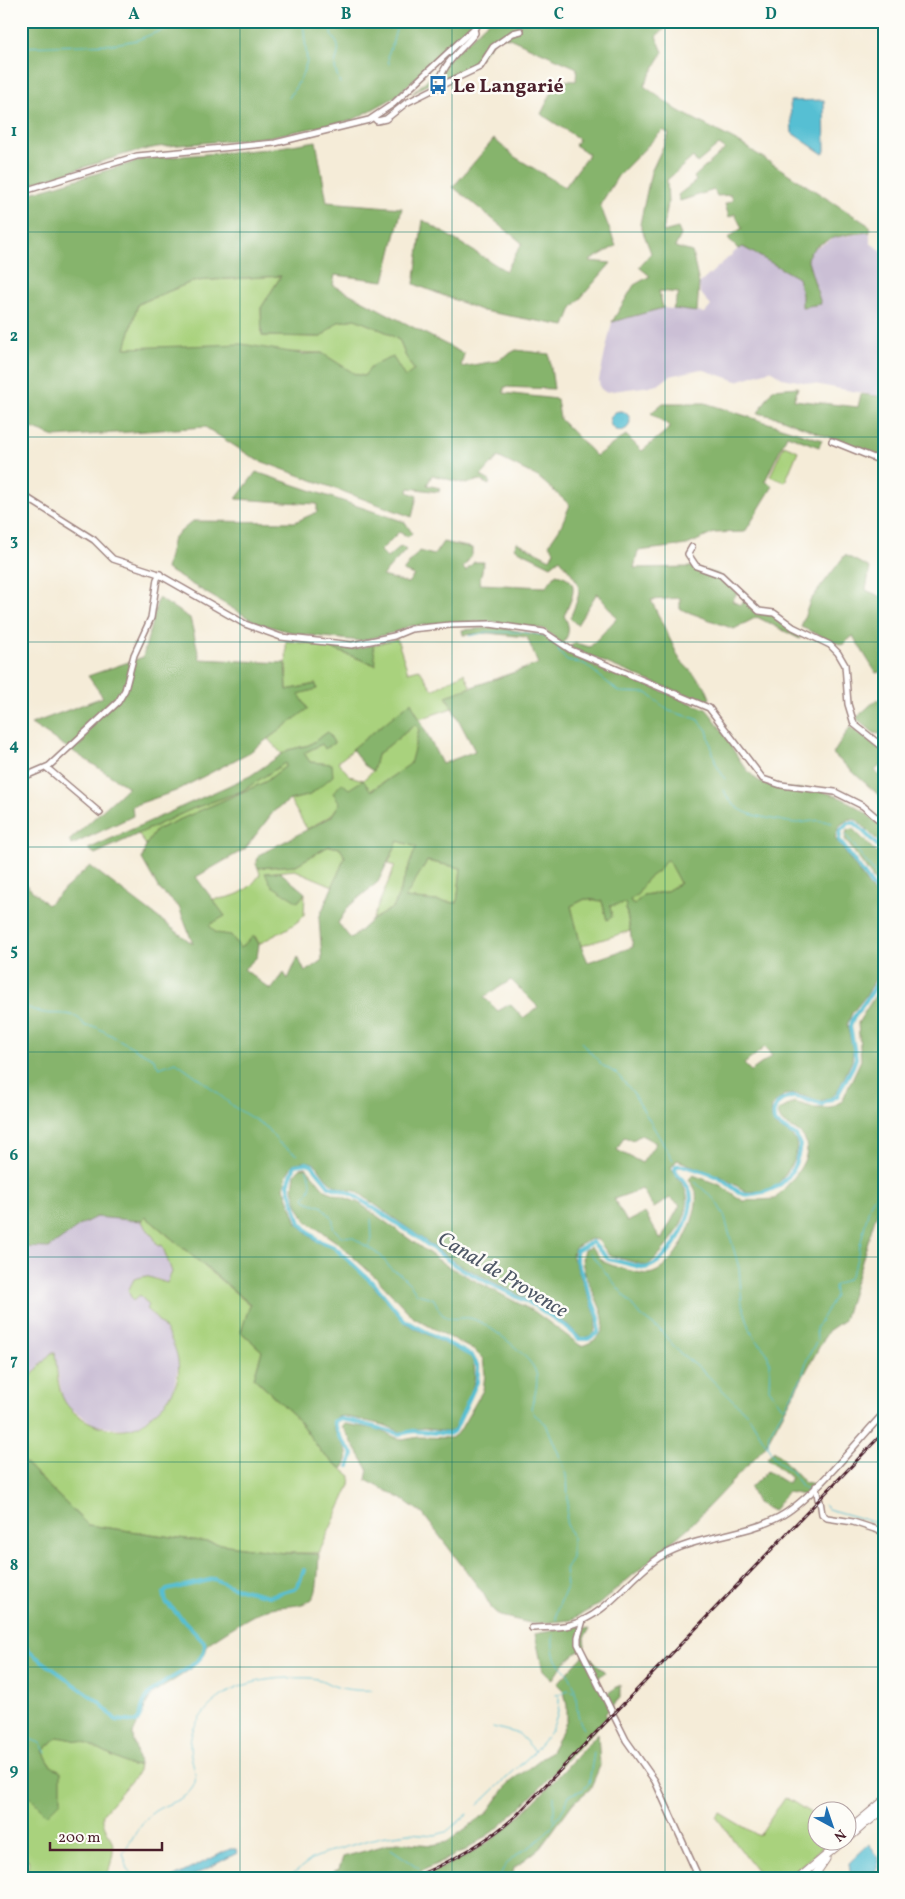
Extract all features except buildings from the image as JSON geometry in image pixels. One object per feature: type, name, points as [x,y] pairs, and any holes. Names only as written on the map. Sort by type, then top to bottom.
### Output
[{"type":"highway","points":[[858,1823],[884,1801]]},
{"type":"highway","points":[[867,1822],[884,1809]]},
{"type":"main road","points":[[858,1830],[867,1822]]},
{"type":"main road","points":[[792,1878],[824,1852]]},
{"type":"main road","points":[[799,1878],[831,1852]]},
{"type":"main road","points":[[814,1878],[821,1864],[834,1852]]},
{"type":"street","points":[[21,192],[137,156],[275,144],[351,126],[374,118],[393,104],[482,21]]},
{"type":"street","points":[[442,86],[440,81],[444,69],[470,40],[475,33],[474,29]]},
{"type":"street","points":[[374,118],[377,121],[384,120],[406,104],[480,67],[493,47],[513,33],[521,31]]},
{"type":"street","points":[[832,441],[884,462]]},
{"type":"street","points":[[21,494],[94,540],[113,559],[160,574],[245,624],[272,634],[300,641],[352,645],[394,636],[412,628],[470,624],[499,625],[544,632],[571,650],[662,689],[697,701],[709,708],[763,779],[781,785],[835,792],[863,806],[884,824]]},
{"type":"street","points":[[692,547],[688,554],[693,563],[721,575],[759,611],[774,613],[793,627],[830,645],[838,653],[845,665],[848,704],[854,724],[884,748]]},
{"type":"street","points":[[21,778],[47,768],[114,708],[122,696],[134,655],[151,618],[157,579],[160,574]]},
{"type":"street","points":[[47,768],[100,813]]},
{"type":"street","points":[[532,1628],[563,1626],[583,1620],[600,1610],[646,1567],[668,1553],[778,1518],[816,1486],[884,1413]]},
{"type":"street","points":[[816,1486],[822,1514],[827,1518],[853,1522],[884,1532]]},
{"type":"street","points":[[583,1620],[577,1640],[586,1662],[626,1740],[654,1781],[699,1878]]},
{"type":"shaded area","points":[[870,232],[870,243],[884,252],[884,397],[782,378],[771,370],[737,381],[701,369],[670,376],[658,385],[605,392],[600,388],[599,380],[612,322],[663,308],[705,313],[711,306],[700,292],[699,284],[743,246],[798,278],[803,307],[821,304],[807,258],[811,250],[835,238]]},
{"type":"shaded area","points":[[96,1217],[141,1221],[158,1246],[161,1245],[172,1272],[167,1283],[155,1278],[133,1301],[140,1295],[149,1306],[146,1309],[166,1329],[177,1351],[179,1362],[173,1393],[168,1402],[138,1426],[126,1429],[95,1425],[70,1408],[63,1400],[54,1353],[51,1353],[21,1388],[21,1247],[25,1248]]},
{"type":"green space","points":[[21,21],[477,21],[395,97],[353,120],[268,137],[157,147],[129,153],[21,187]]},
{"type":"green space","points":[[489,21],[675,21],[656,36],[663,52],[644,86],[677,110],[740,143],[870,226],[870,232],[834,238],[818,245],[807,258],[821,304],[802,307],[802,295],[798,278],[743,247],[738,249],[728,238],[742,228],[735,214],[729,217],[725,204],[733,200],[731,195],[717,196],[714,190],[680,201],[678,195],[696,181],[694,177],[725,149],[719,145],[697,163],[693,157],[667,180],[668,203],[663,232],[678,228],[681,235],[675,247],[692,252],[699,284],[697,312],[673,309],[679,293],[659,291],[663,308],[612,322],[634,285],[650,276],[639,267],[651,253],[640,224],[651,172],[669,134],[663,130],[618,176],[600,205],[616,246],[589,261],[611,263],[572,308],[565,326],[483,311],[414,284],[423,220],[506,271],[522,243],[453,187],[494,139],[515,157],[565,187],[589,154],[575,145],[579,139],[541,114],[558,80],[576,81],[577,68],[509,38],[497,36],[475,64],[447,78],[431,82],[412,94]]},
{"type":"green space","points":[[316,141],[327,202],[402,208],[384,281],[335,275],[333,285],[464,354],[461,367],[496,361],[516,350],[549,354],[554,389],[504,387],[504,393],[557,399],[560,419],[596,456],[626,435],[642,451],[671,427],[651,413],[663,403],[705,403],[822,440],[819,447],[787,435],[765,481],[773,486],[745,532],[714,533],[687,545],[638,551],[634,568],[692,567],[718,574],[737,593],[732,601],[740,605],[744,601],[760,614],[773,615],[799,633],[800,639],[757,617],[734,629],[680,609],[680,598],[651,600],[680,660],[705,686],[710,698],[707,702],[654,683],[569,647],[575,643],[590,647],[617,618],[597,593],[577,625],[570,618],[579,592],[577,581],[560,559],[551,566],[514,548],[517,542],[550,559],[554,551],[549,544],[560,528],[570,505],[538,477],[498,457],[481,476],[490,481],[489,485],[479,480],[466,484],[432,475],[427,485],[440,488],[439,492],[409,488],[408,492],[417,496],[412,517],[255,459],[205,427],[55,437],[21,424],[21,196],[145,159],[268,149]],"holes":[[[281,276],[261,308],[262,336],[321,337],[338,322],[355,319],[386,332],[400,341],[405,355],[414,370],[405,377],[393,357],[373,365],[364,376],[355,374],[322,353],[302,354],[242,344],[125,348],[138,304],[194,281]]]},
{"type":"green space","points":[[281,276],[261,308],[262,336],[321,337],[338,322],[355,319],[386,332],[400,341],[405,355],[414,370],[405,378],[373,365],[364,376],[355,374],[322,353],[125,348],[138,304],[194,281]]},
{"type":"green space","points":[[798,387],[794,400],[858,407],[861,394],[884,397],[884,459],[780,418],[758,413],[773,389]]},
{"type":"green space","points":[[784,445],[798,451],[785,482],[770,476]]},
{"type":"green space","points":[[256,472],[405,522],[412,533],[408,537],[399,532],[380,551],[387,558],[401,546],[406,550],[382,576],[408,583],[414,575],[403,571],[419,551],[434,555],[443,542],[472,548],[472,555],[463,568],[466,571],[474,562],[484,562],[479,584],[546,587],[556,574],[570,580],[573,585],[572,596],[564,616],[568,630],[567,637],[563,644],[544,629],[488,621],[409,626],[396,632],[360,641],[298,634],[257,623],[166,569],[173,538],[193,521],[295,522],[317,512],[317,504],[236,499]]},
{"type":"green space","points":[[845,555],[870,568],[866,590],[884,598],[884,671],[876,673],[853,636],[842,645],[801,627],[810,601]]},
{"type":"green space","points":[[158,598],[190,618],[200,659],[285,663],[287,690],[316,684],[317,689],[299,694],[308,709],[250,752],[176,791],[132,806],[133,816],[72,845],[69,841],[128,787],[31,724],[103,697],[88,676],[143,657]]},
{"type":"green space","points":[[497,627],[546,636],[565,652],[706,709],[741,762],[761,782],[776,787],[814,790],[834,795],[869,815],[884,829],[884,847],[857,820],[849,819],[839,826],[835,838],[877,898],[883,915],[879,971],[868,993],[852,1013],[847,1025],[853,1050],[852,1061],[837,1092],[829,1099],[819,1101],[797,1094],[784,1095],[772,1106],[775,1126],[791,1135],[797,1145],[790,1167],[776,1186],[765,1191],[747,1192],[722,1177],[677,1160],[671,1168],[683,1185],[687,1196],[685,1215],[675,1235],[647,1266],[609,1255],[598,1240],[590,1239],[575,1248],[572,1255],[597,1318],[594,1334],[585,1338],[580,1337],[567,1324],[539,1305],[458,1264],[356,1191],[336,1186],[329,1181],[315,1164],[303,1162],[293,1164],[287,1174],[284,1187],[297,1223],[315,1241],[333,1248],[370,1282],[405,1323],[471,1357],[474,1366],[473,1385],[453,1430],[447,1432],[423,1428],[401,1432],[384,1425],[343,1416],[336,1417],[333,1422],[334,1429],[344,1446],[347,1456],[342,1469],[323,1454],[295,1416],[254,1378],[262,1351],[241,1332],[250,1304],[146,1217],[141,1221],[96,1217],[82,1224],[49,1248],[21,1247],[21,880],[47,905],[90,866],[193,944],[179,907],[159,889],[142,859],[146,845],[156,830],[265,782],[286,766],[285,763],[242,791],[192,809],[95,854],[88,849],[250,776],[288,750],[309,745],[328,732],[334,743],[325,749],[322,744],[304,753],[310,762],[332,764],[333,776],[310,795],[290,800],[274,811],[245,849],[196,877],[225,916],[209,925],[216,933],[231,935],[240,948],[254,936],[259,944],[257,957],[244,969],[271,990],[284,973],[288,979],[298,957],[305,972],[322,960],[319,918],[345,857],[340,848],[329,846],[296,865],[258,868],[256,864],[259,855],[331,817],[340,803],[333,793],[342,783],[349,789],[363,780],[371,791],[410,764],[419,730],[416,724],[377,755],[373,771],[364,765],[352,749],[411,702],[442,764],[475,751],[446,696],[538,664],[527,637],[488,633],[463,635],[462,630]],"holes":[[[398,841],[416,847],[394,907],[372,920],[351,939],[338,923],[349,906],[378,882]],[[667,859],[680,883],[665,892],[643,895],[634,905],[630,900],[638,894],[647,879],[658,871]],[[427,861],[461,868],[457,903],[405,898]],[[585,899],[602,901],[607,920],[612,917],[610,906],[625,903],[633,947],[588,962],[581,946],[571,906]],[[511,980],[538,1007],[523,1018],[510,1004],[498,1011],[484,997]],[[765,1047],[772,1056],[751,1071],[744,1064]],[[641,1135],[656,1143],[642,1163],[617,1150],[624,1137],[633,1140]],[[642,1189],[654,1208],[670,1198],[680,1205],[661,1240],[645,1213],[627,1222],[614,1199]]]},
{"type":"green space","points":[[397,639],[408,672],[419,669],[433,690],[464,673],[471,688],[446,696],[452,708],[420,719],[411,703],[338,762],[350,776],[363,780],[373,771],[377,755],[416,724],[419,729],[411,764],[370,791],[340,803],[331,816],[307,829],[290,800],[310,795],[331,764],[310,762],[304,753],[322,744],[325,748],[334,743],[328,732],[309,745],[288,750],[282,754],[268,739],[307,709],[298,694],[315,684],[287,690],[286,641],[322,645],[375,665],[373,645]]},
{"type":"green space","points":[[322,645],[354,649],[373,645],[376,665]]},
{"type":"green space","points":[[877,699],[884,705],[884,735],[874,733],[856,718]]},
{"type":"green space","points":[[850,727],[884,752],[884,763],[875,770],[884,783],[884,800],[833,754]]},
{"type":"green space","points":[[285,762],[286,766],[265,782],[156,830],[146,845],[138,834],[192,809],[242,791]]},
{"type":"green space","points":[[853,829],[884,860],[884,894],[845,839],[847,830]]},
{"type":"green space","points":[[398,841],[416,847],[394,907],[372,920],[395,866],[388,864]]},
{"type":"green space","points":[[329,846],[340,848],[345,857],[333,886],[295,870],[266,873],[298,902],[305,893],[304,916],[294,924],[259,944],[255,936],[240,948],[216,933],[208,924],[225,916],[212,899],[233,896],[251,886],[260,874],[258,868],[296,865]]},
{"type":"green space","points":[[667,858],[680,883],[665,892],[643,895],[634,905],[630,900],[647,878]]},
{"type":"green space","points":[[427,861],[461,868],[457,903],[404,898]]},
{"type":"green space","points":[[280,872],[305,893],[298,902],[272,886],[265,873]]},
{"type":"green space","points":[[585,899],[602,901],[607,920],[610,906],[625,902],[630,931],[581,946],[571,906]]},
{"type":"green space","points":[[884,981],[884,1199],[875,1218],[844,1320],[828,1331],[764,1448],[689,1527],[598,1605],[571,1620],[534,1624],[500,1616],[492,1609],[483,1593],[422,1513],[402,1499],[366,1480],[368,1469],[342,1426],[345,1424],[376,1429],[402,1440],[419,1437],[451,1438],[459,1432],[483,1390],[485,1374],[483,1359],[475,1351],[414,1318],[376,1278],[338,1243],[306,1221],[297,1204],[293,1188],[295,1174],[300,1168],[306,1167],[325,1190],[359,1203],[447,1266],[535,1312],[581,1346],[596,1339],[603,1328],[603,1317],[582,1262],[584,1250],[591,1247],[603,1261],[639,1273],[648,1274],[658,1271],[676,1253],[689,1228],[696,1202],[696,1192],[689,1179],[693,1175],[720,1185],[743,1201],[775,1199],[796,1175],[806,1156],[807,1146],[804,1137],[781,1121],[778,1111],[794,1102],[815,1108],[830,1108],[842,1101],[861,1060],[858,1023]]},
{"type":"green space","points":[[146,1217],[250,1305],[241,1332],[262,1351],[254,1378],[295,1416],[323,1454],[351,1476],[350,1485],[319,1553],[284,1553],[88,1525],[21,1459],[21,1388],[51,1353],[55,1353],[59,1384],[65,1402],[78,1416],[107,1428],[128,1429],[142,1424],[167,1400],[175,1387],[178,1360],[174,1346],[158,1320],[146,1309],[149,1306],[140,1295],[133,1301],[128,1291],[134,1279],[146,1276],[167,1283],[172,1272],[162,1245],[158,1246],[141,1221]]},
{"type":"green space","points":[[774,1450],[805,1483],[814,1485],[804,1495],[787,1492],[773,1511],[757,1503],[750,1488],[767,1471],[788,1484],[791,1478],[767,1458]]},
{"type":"green space","points":[[21,1459],[88,1525],[284,1553],[319,1554],[316,1591],[312,1599],[304,1604],[265,1610],[239,1624],[207,1644],[206,1652],[194,1666],[152,1695],[133,1734],[139,1765],[131,1766],[84,1742],[58,1737],[43,1751],[51,1766],[61,1771],[61,1801],[47,1815],[27,1794],[21,1799]]},
{"type":"green space","points":[[579,1626],[590,1629],[584,1637],[585,1646],[564,1663],[552,1680],[543,1671],[535,1634]]},
{"type":"green space","points":[[586,1653],[605,1672],[594,1682],[605,1695],[620,1685],[620,1698],[605,1714],[607,1717],[527,1801],[498,1828],[466,1850],[407,1878],[319,1878],[339,1869],[343,1857],[397,1842],[432,1845],[447,1842],[487,1813],[508,1784],[551,1751],[567,1720],[564,1691],[557,1684]]},
{"type":"green space","points":[[598,1733],[600,1766],[590,1789],[573,1803],[540,1848],[514,1868],[512,1878],[417,1878],[467,1855],[495,1837],[536,1800]]},
{"type":"green space","points":[[58,1737],[84,1742],[131,1766],[139,1765],[137,1774],[103,1813],[103,1821],[113,1846],[107,1878],[26,1878],[29,1861],[21,1858],[24,1830],[21,1799],[51,1766],[43,1751]]},
{"type":"green space","points":[[785,1797],[808,1811],[808,1852],[817,1852],[787,1878],[762,1878],[717,1818],[720,1813],[759,1836]]},
{"type":"water","points":[[824,100],[825,151],[823,154],[792,133],[790,101]]},
{"type":"water","points":[[620,411],[627,414],[630,421],[627,428],[620,431],[613,428],[610,421],[613,414]]},
{"type":"water","points":[[869,1844],[876,1853],[877,1869],[871,1878],[851,1878],[849,1863]]},
{"type":"water","points":[[230,1849],[236,1849],[237,1853],[189,1878],[172,1878]]},
{"type":"waterway","points":[[165,21],[168,27]]},
{"type":"waterway","points":[[21,47],[114,44],[137,40],[185,21]]},
{"type":"waterway","points":[[289,98],[301,78],[307,61],[303,21]]},
{"type":"waterway","points":[[332,21],[331,35],[338,48],[335,69],[340,83]]},
{"type":"waterway","points":[[389,64],[388,54],[400,21]]},
{"type":"waterway","points":[[469,636],[487,632],[522,632],[543,635],[558,646],[559,652],[567,661],[585,664],[619,692],[647,693],[669,711],[697,719],[707,730],[716,764],[725,779]]},
{"type":"waterway","points":[[724,790],[733,804],[739,809],[754,815],[795,823],[817,821],[832,823]]},
{"type":"waterway","name":"Canal de Provence","points":[[884,852],[855,823],[848,823],[840,831],[839,840],[881,898],[884,907]]},
{"type":"waterway","points":[[846,835],[884,886]]},
{"type":"waterway","name":"Canal de Provence","points":[[349,1466],[353,1454],[339,1436],[334,1421],[340,1419],[352,1421],[400,1434],[413,1431],[449,1434],[455,1430],[477,1382],[478,1367],[472,1356],[404,1320],[376,1286],[334,1247],[317,1240],[300,1223],[288,1184],[295,1165],[307,1163],[312,1165],[329,1186],[352,1194],[413,1234],[456,1266],[537,1307],[567,1327],[579,1339],[588,1339],[598,1333],[599,1318],[576,1260],[576,1251],[592,1242],[608,1259],[645,1268],[663,1257],[679,1237],[685,1225],[691,1202],[689,1189],[675,1170],[676,1166],[693,1168],[714,1176],[745,1195],[767,1191],[782,1183],[796,1163],[800,1145],[796,1136],[775,1123],[775,1108],[781,1101],[790,1097],[822,1104],[837,1096],[856,1058],[850,1027],[852,1020],[872,992],[881,975],[884,958]]},
{"type":"waterway","points":[[21,1005],[36,1011],[72,1015],[85,1026],[96,1027],[154,1059],[159,1068],[176,1062],[234,1107],[265,1126],[279,1143],[297,1155]]},
{"type":"waterway","points":[[581,1042],[602,1065],[617,1074],[632,1091],[673,1160]]},
{"type":"waterway","points":[[306,1169],[311,1184],[304,1198],[306,1201],[323,1207],[333,1221],[333,1228],[341,1236],[352,1237],[381,1256],[391,1269],[400,1274],[411,1285],[417,1294],[433,1298],[440,1311],[446,1317],[469,1318],[495,1331],[515,1347],[535,1370],[537,1384],[531,1408],[535,1415],[546,1424],[567,1474],[568,1502],[566,1522],[572,1536],[572,1558],[565,1569],[567,1587],[557,1610],[556,1620]]},
{"type":"waterway","points":[[694,1181],[715,1200],[724,1215],[739,1268],[742,1304],[752,1334],[767,1353],[770,1365],[769,1389],[783,1408]]},
{"type":"waterway","points":[[808,1491],[801,1487],[792,1472],[775,1459],[768,1447],[769,1434],[802,1377],[807,1359],[817,1340],[816,1328],[835,1296],[834,1286],[849,1278],[855,1266],[870,1204],[884,1181]]},
{"type":"waterway","points":[[369,1247],[372,1239],[371,1219]]},
{"type":"waterway","points":[[589,1252],[641,1316],[660,1330],[680,1353],[702,1370],[749,1416],[768,1447]]},
{"type":"waterway","points":[[824,1505],[828,1509],[884,1525]]},
{"type":"waterway","name":"Canal de Provence","points":[[21,1643],[35,1656],[99,1702],[116,1720],[136,1722],[140,1717],[143,1704],[149,1695],[165,1682],[191,1666],[205,1649],[204,1642],[166,1602],[164,1593],[167,1590],[214,1579],[235,1588],[269,1596],[294,1589],[298,1586],[304,1570]]},
{"type":"waterway","points":[[553,1635],[554,1654],[556,1660],[566,1671],[573,1684],[579,1718],[584,1729]]},
{"type":"waterway","points":[[138,1878],[128,1870],[123,1853],[141,1825],[150,1815],[186,1795],[193,1787],[195,1775],[190,1746],[191,1737],[202,1715],[223,1695],[236,1688],[264,1680],[279,1679],[311,1678],[343,1688],[372,1690]]},
{"type":"waterway","points":[[556,1695],[568,1690],[574,1692]]},
{"type":"waterway","points":[[535,1750],[554,1725],[558,1710],[559,1694]]},
{"type":"waterway","points":[[478,1805],[535,1751],[519,1734],[493,1727]]},
{"type":"waterway","points":[[21,1729],[27,1732],[30,1739],[40,1743],[46,1753]]},
{"type":"waterway","points":[[500,1878],[509,1862],[535,1843],[551,1827],[564,1808],[569,1795],[583,1790],[589,1783],[594,1752]]},
{"type":"waterway","points":[[554,1796],[554,1820]]},
{"type":"waterway","points":[[287,1878],[312,1859],[328,1852],[380,1837],[408,1833],[435,1835],[446,1832],[468,1814]]},
{"type":"waterway","points":[[391,1849],[419,1868]]},
{"type":"waterway","points":[[879,1878],[884,1871]]},
{"type":"railway","points":[[412,1878],[468,1851],[517,1815],[884,1432]]},
{"type":"place","name":"Le Langarié","points":[[438,85]]}]
